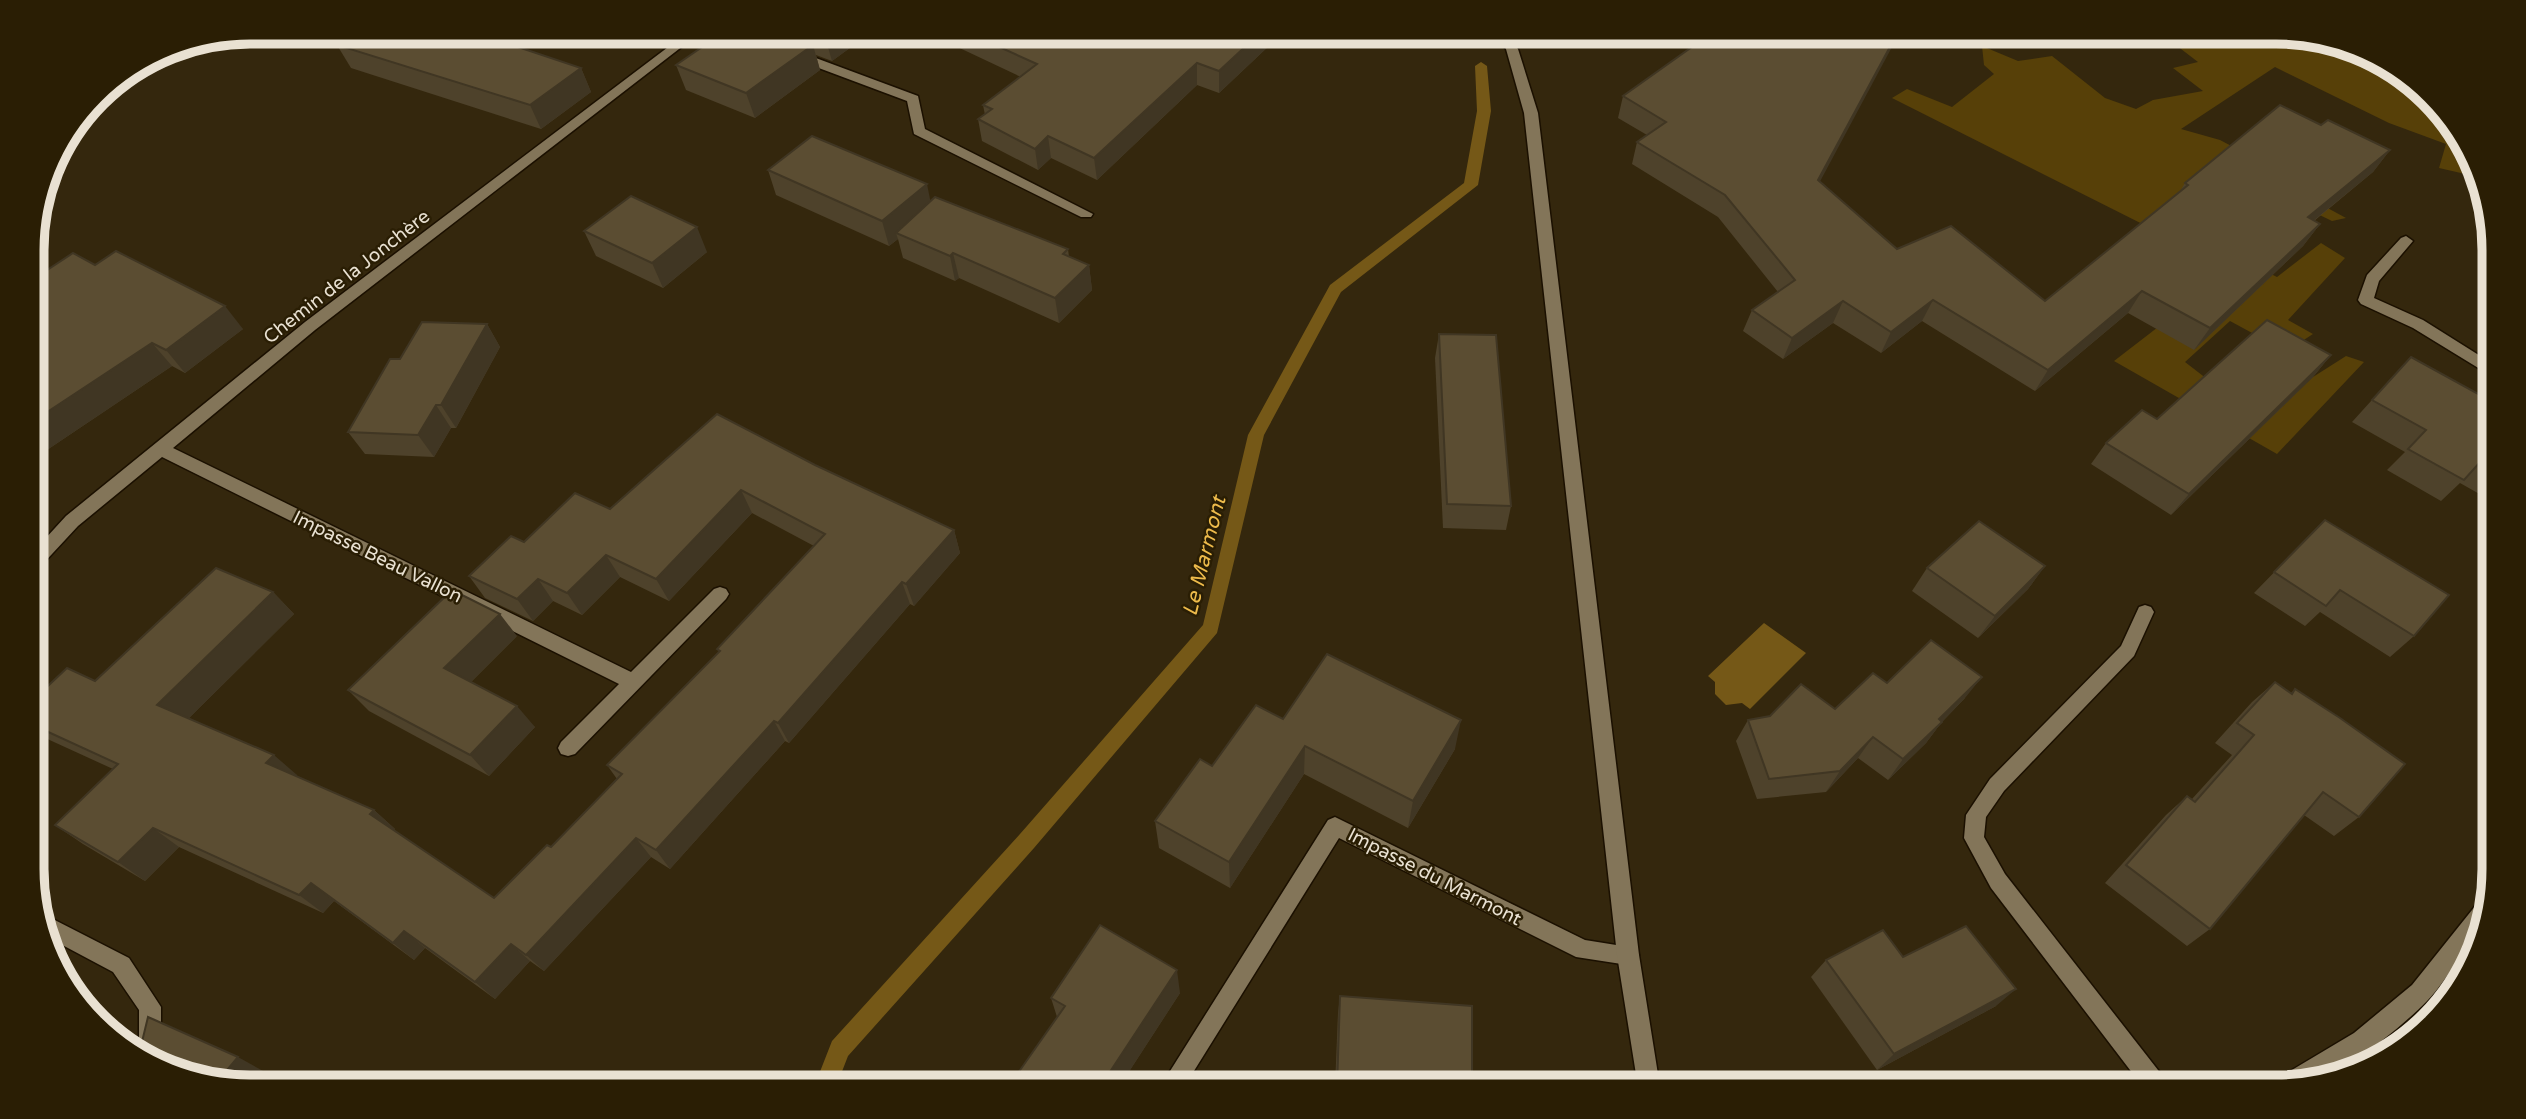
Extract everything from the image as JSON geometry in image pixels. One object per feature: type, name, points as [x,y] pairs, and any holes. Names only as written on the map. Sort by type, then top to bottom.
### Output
[{"type":"street","name":"Chemin de la Jonchère","points":[[44,551],[72,521],[310,326],[679,44]]},
{"type":"street","points":[[1508,44],[1531,113],[1628,955],[1647,1075]]},
{"type":"street","points":[[786,51],[913,99],[919,131],[1086,214]]},
{"type":"street","points":[[2406,241],[2372,279],[2367,300],[2418,324],[2482,364]]},
{"type":"street","name":"Impasse Beau Vallon","points":[[161,449],[633,682]]},
{"type":"street","points":[[568,748],[720,594]]},
{"type":"street","points":[[2145,612],[2128,651],[1997,785],[1976,815],[1974,838],[1998,881],[2148,1075]]},
{"type":"street","name":"Impasse du Marmont","points":[[1179,1075],[1335,826],[1583,950],[1628,955]]},
{"type":"street","points":[[2310,1072],[2362,1041],[2420,993],[2474,924]]},
{"type":"street","points":[[53,929],[121,965],[150,1007],[150,1050]]},
{"type":"shaded area","points":[[2175,44],[2303,46],[2355,59],[2402,86],[2422,104],[2440,124],[2468,175],[2439,168],[2446,144],[2389,123],[2275,67],[2181,129],[2220,140],[2279,171],[2283,184],[2346,218],[2332,221],[2301,206],[2170,224],[2277,277],[2321,243],[2345,258],[2288,320],[2313,334],[2293,347],[2278,347],[2230,321],[2185,362],[2264,423],[2313,377],[2346,356],[2364,362],[2277,454],[2114,361],[2175,314],[2208,257],[1892,98],[1907,89],[1952,107],[1994,74],[1984,65],[1982,46],[2018,61],[2052,56],[2105,98],[2136,109],[2153,100],[2203,91],[2173,68],[2198,62]]},
{"type":"shaded area","points":[[1764,623],[1806,653],[1750,709],[1742,703],[1726,705],[1715,694],[1715,682],[1708,676]]},
{"type":"building","points":[[509,44],[581,68],[530,105],[337,45]]},
{"type":"building","points":[[707,44],[813,45],[746,93],[676,65]]},
{"type":"building","points":[[993,44],[1248,44],[1219,71],[1197,63],[1094,158],[1048,136],[1035,149],[978,119],[992,109],[983,105],[1037,64]]},
{"type":"building","points":[[1696,44],[1892,44],[1818,180],[1897,249],[1951,226],[2045,301],[2188,185],[2185,183],[2280,105],[2321,125],[2328,120],[2390,150],[2308,217],[2320,224],[2210,328],[2142,291],[2048,370],[1933,300],[1891,332],[1843,301],[1792,338],[1752,310],[1795,280],[1725,195],[1637,142],[1666,122],[1623,96]]},
{"type":"building","points":[[812,136],[927,184],[882,221],[768,170]]},
{"type":"building","points":[[631,196],[697,227],[652,263],[584,231]]},
{"type":"building","points":[[935,197],[1068,249],[1063,254],[1089,265],[1055,298],[953,253],[950,256],[896,233]]},
{"type":"building","points":[[116,251],[225,306],[166,350],[152,343],[44,414],[44,272],[73,253],[95,265]]},
{"type":"building","points":[[2267,320],[2331,355],[2189,494],[2106,443],[2142,410],[2157,419]]},
{"type":"building","points":[[422,322],[487,324],[441,405],[436,405],[418,435],[348,432],[390,359],[400,359]]},
{"type":"building","points":[[1439,334],[1496,335],[1511,506],[1447,504]]},
{"type":"building","points":[[2411,357],[2482,396],[2482,462],[2464,480],[2408,449],[2426,430],[2372,400]]},
{"type":"building","points":[[717,414],[815,465],[954,530],[906,584],[902,582],[778,723],[774,721],[656,850],[636,838],[526,955],[511,944],[475,982],[404,931],[393,943],[311,883],[299,895],[153,828],[118,862],[55,825],[118,764],[44,730],[44,690],[67,668],[95,681],[216,568],[273,592],[157,705],[274,755],[266,763],[374,810],[370,814],[494,898],[547,845],[551,847],[622,774],[607,765],[720,651],[717,649],[825,534],[741,490],[656,579],[606,555],[567,593],[538,579],[517,599],[469,576],[511,536],[524,542],[575,493],[610,509]]},
{"type":"building","points":[[2325,520],[2449,595],[2414,636],[2340,590],[2326,606],[2274,572]]},
{"type":"building","points":[[1979,521],[2045,566],[1995,616],[1927,568]]},
{"type":"building","points":[[452,590],[500,614],[444,668],[517,706],[470,755],[348,690]]},
{"type":"building","points":[[1931,640],[1982,677],[1939,719],[1942,722],[1903,759],[1873,737],[1840,771],[1769,779],[1748,720],[1770,716],[1801,684],[1835,709],[1873,673],[1887,683]]},
{"type":"building","points":[[1327,654],[1461,720],[1413,801],[1305,746],[1229,862],[1155,821],[1200,759],[1212,766],[1256,705],[1283,719]]},
{"type":"building","points":[[2275,682],[2292,694],[2295,689],[2405,764],[2359,817],[2323,792],[2210,929],[2126,865],[2187,796],[2195,802],[2254,735],[2237,723]]},
{"type":"building","points":[[1100,925],[1177,970],[1108,1075],[1017,1075],[1065,1006],[1051,998]]},
{"type":"building","points":[[1966,926],[2016,989],[1894,1054],[1826,960],[1883,930],[1903,957]]},
{"type":"building","points":[[1340,996],[1472,1006],[1472,1075],[1337,1075]]},
{"type":"building","points":[[148,1017],[238,1057],[223,1073],[171,1060],[141,1044]]},
{"type":"waterway","name":"Le Marmont","points":[[830,1075],[840,1049],[1027,841],[1211,628],[1256,435],[1335,289],[1471,185],[1484,111],[1481,66]]}]
